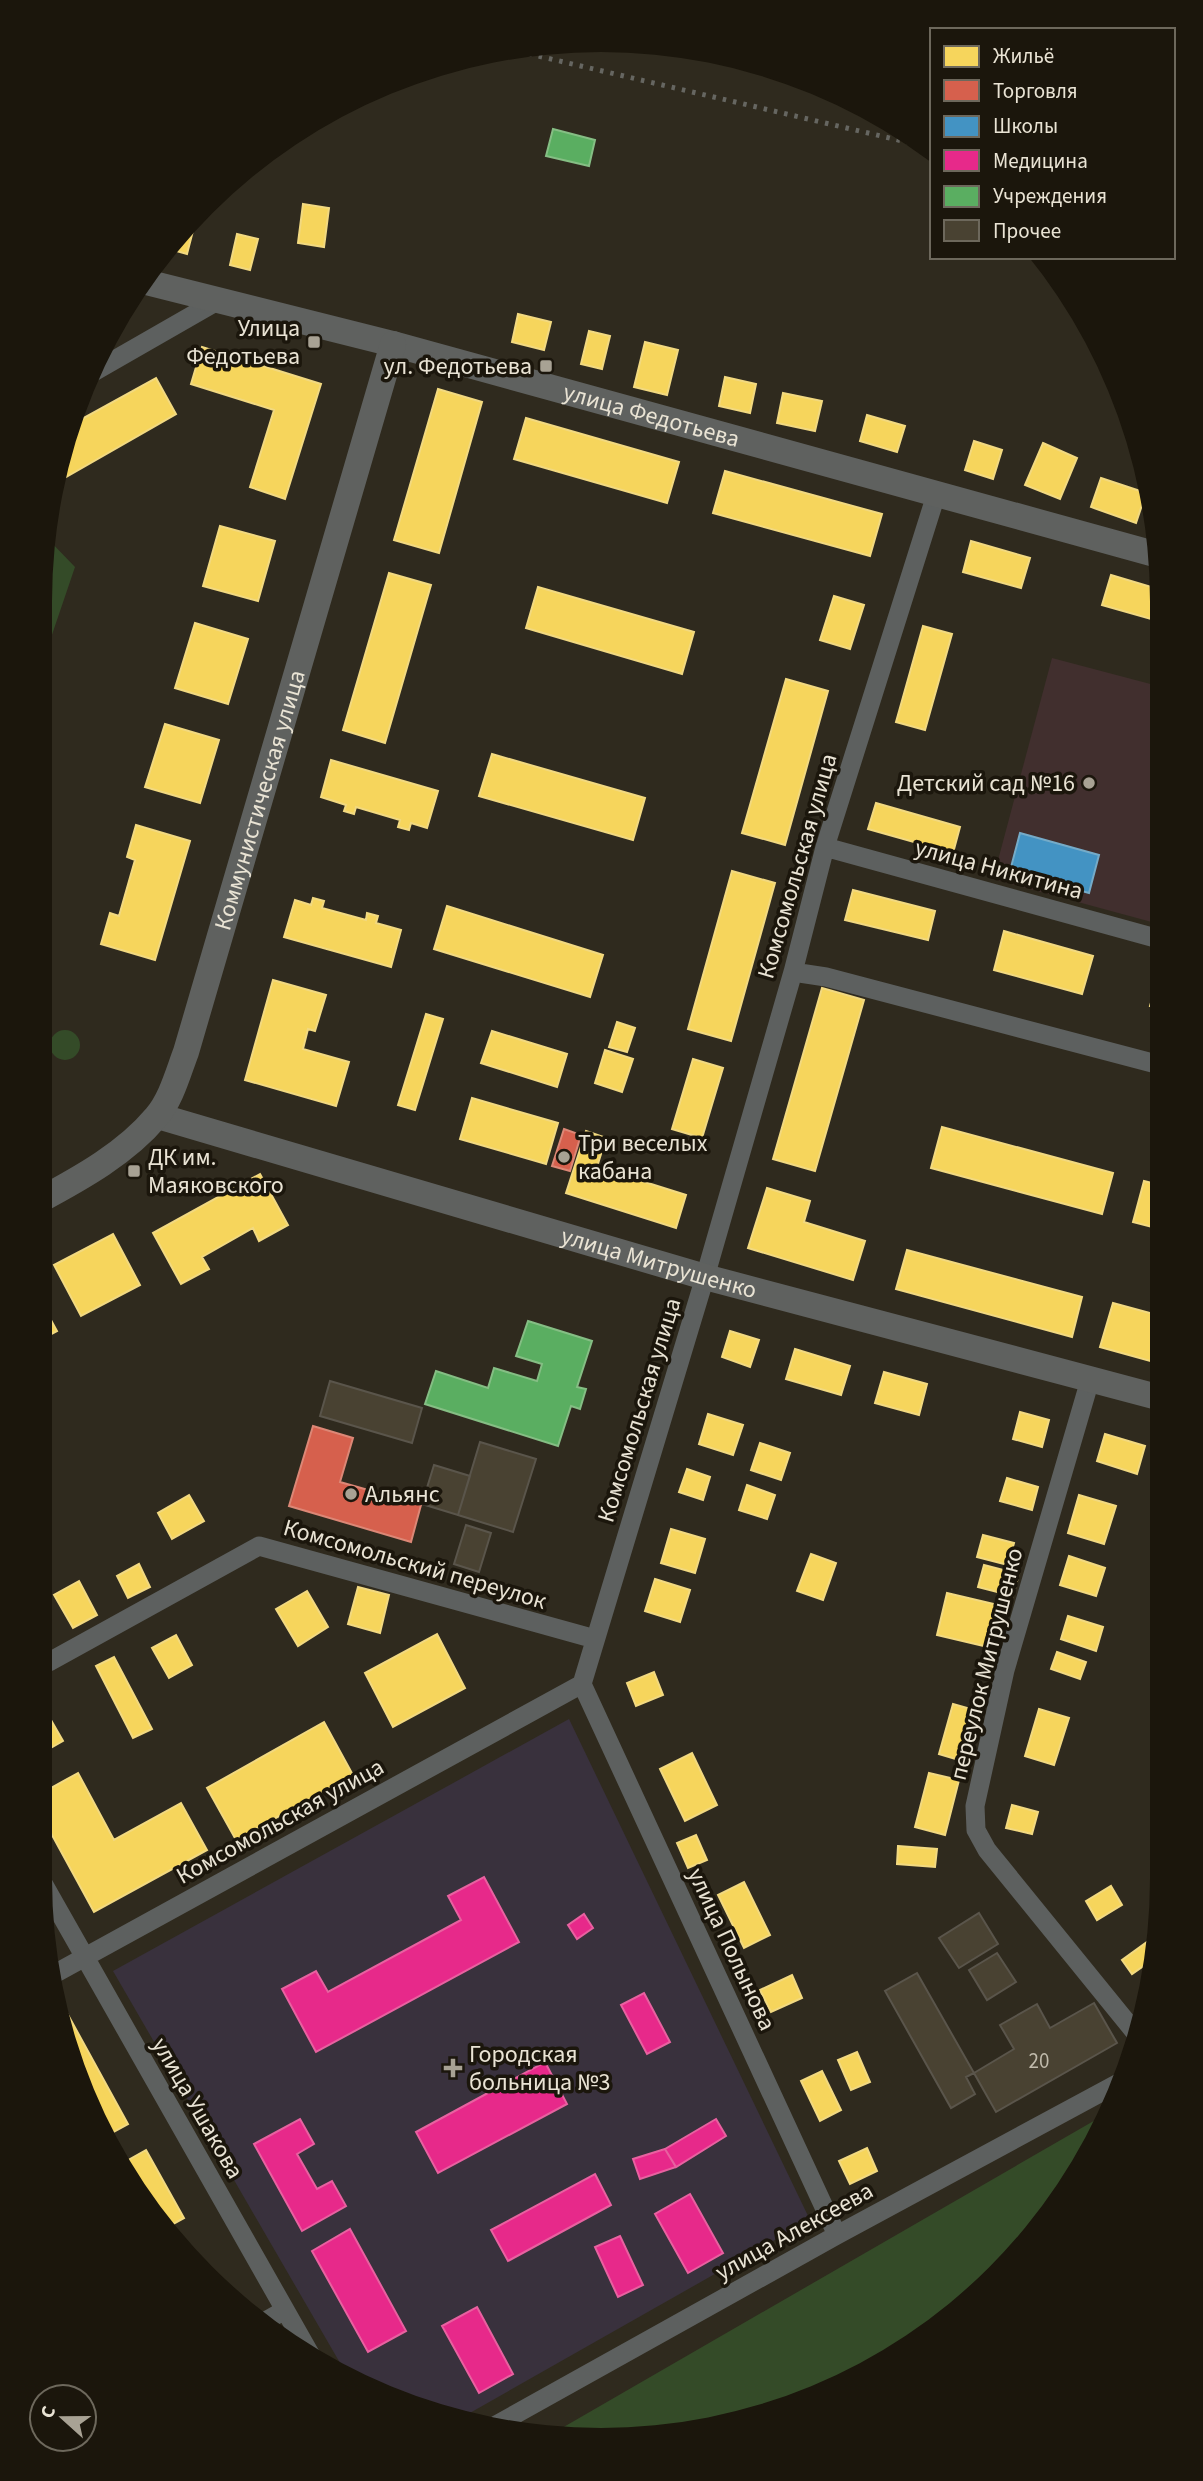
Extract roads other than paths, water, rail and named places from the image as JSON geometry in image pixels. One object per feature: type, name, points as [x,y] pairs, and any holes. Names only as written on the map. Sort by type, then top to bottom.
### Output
[{"type":"main road","name":"улица Федотьева","points":[[154,284],[393,344],[1148,552]]},
{"type":"main road","name":"Коммунистическая улица","points":[[52,1194],[79,1179],[119,1151],[158,1116],[186,1052],[393,344]]},
{"type":"main road","name":"улица Митрушенко","points":[[158,1116],[705,1277],[1150,1395]]},
{"type":"street","points":[[106,365],[219,300]]},
{"type":"street","name":"Комсомольская улица","points":[[60,1971],[582,1684],[705,1277],[793,972],[825,847],[936,495]]},
{"type":"street","name":"улица Никитина","points":[[825,847],[1150,937]]},
{"type":"street","points":[[793,972],[826,977],[1150,1062]]},
{"type":"street","name":"переулок Митрушенко","points":[[1090,1380],[1005,1670],[975,1806],[976,1830],[986,1850],[1130,2027]]},
{"type":"street","name":"Комсомольский переулок","points":[[52,1660],[259,1546],[596,1639]]},
{"type":"street","name":"улица Полынова","points":[[582,1684],[837,2235]]},
{"type":"street","name":"улица Ушакова","points":[[53,1902],[302,2340]]},
{"type":"street","name":"улица Алексеева","points":[[505,2420],[837,2235],[1110,2088]]},
{"type":"street","points":[[271,2318],[285,2310]]},
{"type":"railway","points":[[539,56],[899,140]]},
{"type":"place","name":"Улица Федотьева","points":[[314,342]]},
{"type":"place","name":"ул. Федотьева","points":[[546,366]]},
{"type":"place","name":"Детский сад №16","points":[[1089,783]]},
{"type":"place","name":"Три веселых кабана","points":[[564,1157]]},
{"type":"place","name":"ДК им. Маяковского","points":[[134,1171]]},
{"type":"place","name":"Альянс","points":[[351,1494]]},
{"type":"place","name":"Городская больница №3","points":[[453,2068]]}]
